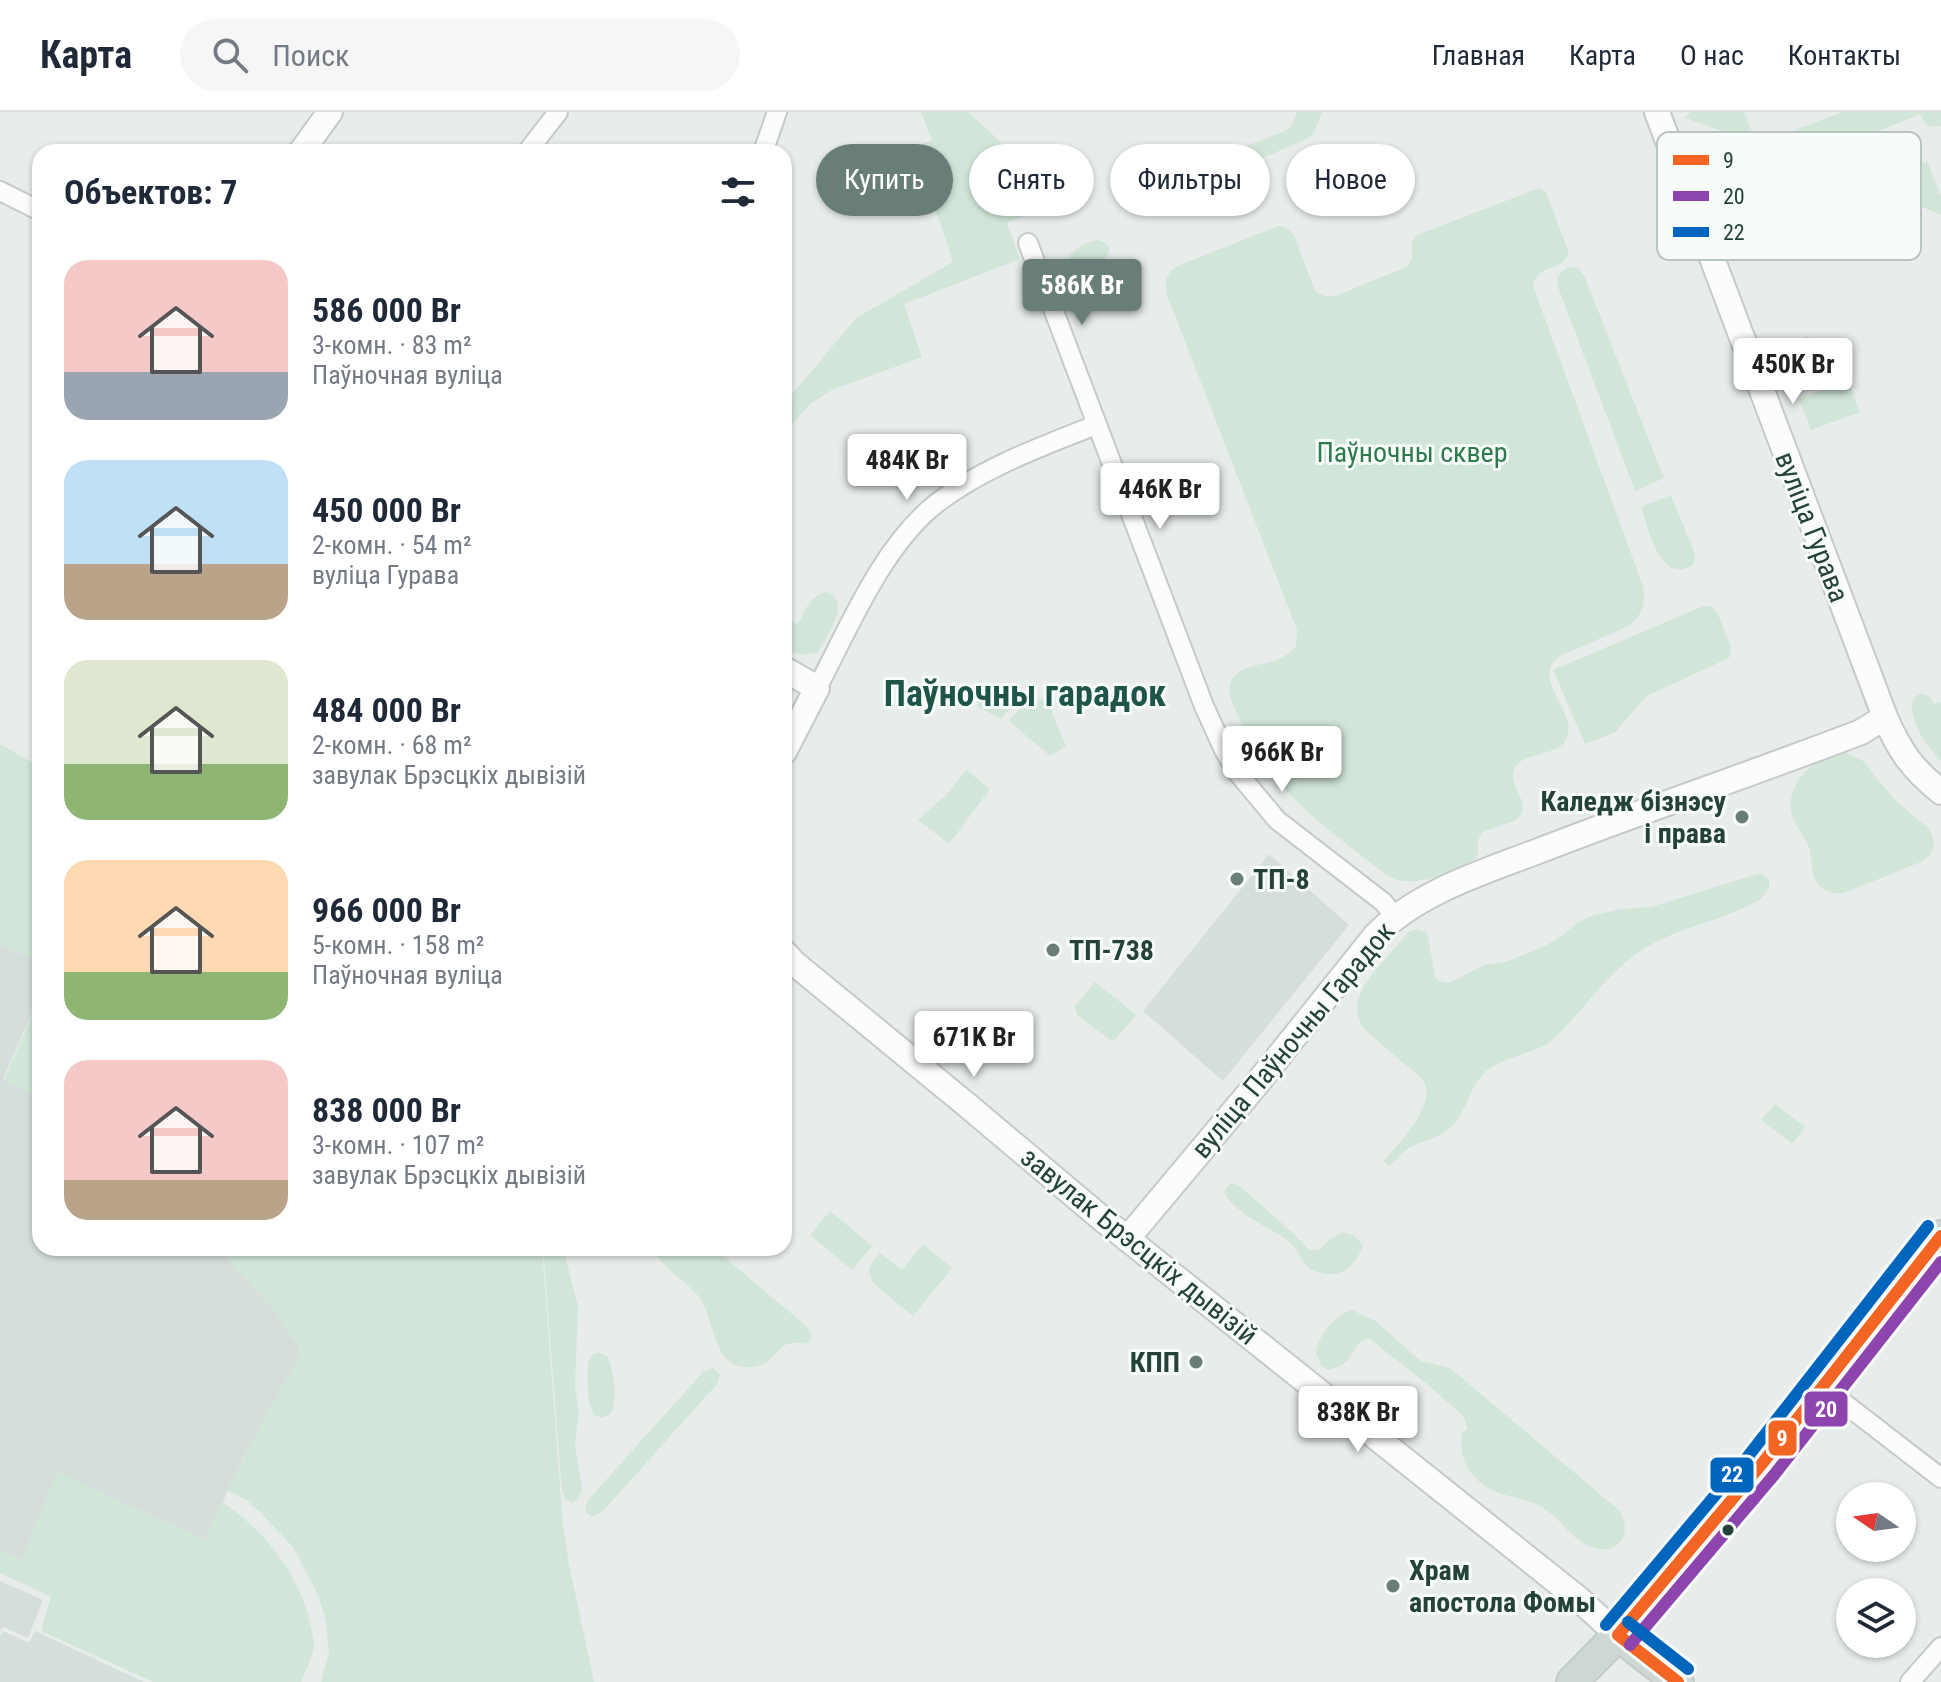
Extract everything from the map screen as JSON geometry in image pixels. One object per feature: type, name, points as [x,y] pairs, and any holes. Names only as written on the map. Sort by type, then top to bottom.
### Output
[{"type":"main road","points":[[1584,1682],[1618,1635],[1761,1465],[1941,1236]]},
{"type":"main road","points":[[1572,1682],[1618,1635]]},
{"type":"main road","name":"завулак Брэсцкіх дывізій","points":[[1618,1635],[1678,1682]]},
{"type":"street","points":[[307,144],[330,112]]},
{"type":"street","points":[[533,144],[558,112]]},
{"type":"street","points":[[766,144],[777,112]]},
{"type":"street","name":"вуліца Гурава","points":[[1657,112],[1665,132]]},
{"type":"street","points":[[0,191],[32,207]]},
{"type":"street","points":[[1028,243],[1204,706],[1224,750],[1252,791],[1277,820],[1383,902],[1395,916]]},
{"type":"street","name":"вуліца Гурава","points":[[1713,260],[1885,717],[1909,763],[1941,792]]},
{"type":"street","points":[[792,736],[876,578],[901,541],[931,509],[994,469],[1096,425]]},
{"type":"street","points":[[792,674],[817,688]]},
{"type":"street","name":"вуліца Паўночны Гарадок","points":[[1127,1239],[1375,936],[1395,916],[1422,899],[1482,873],[1861,732],[1885,717]]},
{"type":"street","name":"завулак Брэсцкіх дывізій","points":[[792,961],[1127,1239],[1580,1600],[1618,1635]]},
{"type":"street","points":[[1823,1387],[1941,1478]]},
{"type":"street","points":[[1910,1682],[1941,1647]]},
{"type":"shaded area","points":[[1269,854],[1349,925],[1223,1081],[1143,1011]]},
{"type":"shaded area","points":[[0,944],[32,958],[32,1013],[3,1080],[32,1093],[32,1256],[226,1256],[271,1306],[302,1351],[241,1463],[205,1540],[58,1473],[22,1560],[0,1551]]},
{"type":"shaded area","points":[[0,1581],[43,1600],[28,1638],[3,1627],[0,1632]]},
{"type":"shaded area","points":[[3,1631],[29,1643],[35,1631],[144,1682],[0,1682],[0,1636]]},
{"type":"green space","points":[[921,112],[968,112],[996,138],[1001,144],[969,144],[969,216],[1023,216],[1007,223],[1020,259],[904,304],[922,357],[832,390],[810,404],[792,424],[792,394],[856,318],[953,262],[938,216],[953,216],[953,144],[922,144],[932,140]]},
{"type":"green space","points":[[1297,112],[1322,112],[1314,133],[1307,139],[1286,144],[1286,148],[1270,155],[1270,144],[1252,144],[1285,131],[1292,125]]},
{"type":"green space","points":[[1690,112],[1744,112],[1752,132],[1724,132],[1685,118]]},
{"type":"green space","points":[[1842,112],[1941,112],[1941,126],[1930,127],[1920,114],[1876,132],[1790,132]]},
{"type":"green space","points":[[1927,161],[1941,196],[1941,215],[1921,206],[1921,163]]},
{"type":"green space","name":"Паўночны сквер","points":[[1539,188],[1546,192],[1569,253],[1561,264],[1539,274],[1533,286],[1643,586],[1643,607],[1628,626],[1560,656],[1552,665],[1549,674],[1551,683],[1565,714],[1568,734],[1559,747],[1525,759],[1514,769],[1514,783],[1523,808],[1516,820],[1483,832],[1478,840],[1478,856],[1462,867],[1428,879],[1397,880],[1343,841],[1291,796],[1251,742],[1232,702],[1229,689],[1238,672],[1288,654],[1296,646],[1297,630],[1167,295],[1166,281],[1180,265],[1278,226],[1286,227],[1294,235],[1315,291],[1336,296],[1406,267],[1412,259],[1412,241],[1417,235]]},
{"type":"green space","points":[[1098,240],[1106,244],[1109,254],[1081,274],[1071,272],[1068,259],[1071,254],[1080,246]]},
{"type":"green space","points":[[1569,267],[1577,268],[1584,275],[1664,478],[1635,491],[1558,287],[1559,274]]},
{"type":"green space","points":[[1808,336],[1845,371],[1834,383],[1794,343]]},
{"type":"green space","points":[[1848,381],[1860,412],[1811,430],[1799,399]]},
{"type":"green space","points":[[1671,495],[1695,554],[1694,564],[1683,569],[1673,568],[1658,552],[1641,507]]},
{"type":"green space","points":[[826,592],[837,603],[831,629],[818,653],[802,655],[792,652],[792,621],[798,624],[812,600]]},
{"type":"green space","points":[[1703,606],[1711,606],[1717,612],[1731,647],[1729,658],[1649,695],[1614,733],[1585,744],[1553,670]]},
{"type":"green space","points":[[987,686],[1015,703],[1001,719],[977,706]]},
{"type":"green space","points":[[1921,693],[1929,696],[1934,704],[1941,702],[1941,761],[1924,740],[1913,715],[1913,699]]},
{"type":"green space","points":[[1046,698],[1066,746],[1050,756],[1009,721],[1023,705]]},
{"type":"green space","points":[[0,744],[32,762],[32,958],[0,944]]},
{"type":"green space","points":[[1845,752],[1863,761],[1895,800],[1928,828],[1934,844],[1930,855],[1921,862],[1838,893],[1829,892],[1817,883],[1808,845],[1792,816],[1791,800],[1806,771],[1824,758]]},
{"type":"green space","points":[[966,770],[990,789],[949,844],[918,820],[946,795]]},
{"type":"green space","points":[[1757,874],[1769,880],[1769,889],[1761,899],[1661,940],[1633,956],[1550,1042],[1497,1064],[1483,1074],[1460,1115],[1446,1131],[1407,1149],[1389,1166],[1384,1161],[1415,1123],[1425,1101],[1426,1090],[1423,1080],[1365,1030],[1358,1016],[1357,1004],[1366,983],[1408,932],[1419,930],[1428,935],[1435,977],[1449,983],[1484,965],[1506,962],[1547,945],[1578,922],[1594,915],[1651,907]]},
{"type":"green space","points":[[1095,982],[1136,1015],[1115,1040],[1111,1041],[1077,1015],[1075,1006]]},
{"type":"green space","points":[[32,1014],[32,1093],[4,1081]]},
{"type":"green space","points":[[1775,1104],[1805,1127],[1792,1144],[1761,1120]]},
{"type":"green space","points":[[1230,1183],[1242,1188],[1309,1250],[1320,1249],[1342,1232],[1355,1236],[1363,1246],[1357,1258],[1339,1273],[1325,1274],[1312,1270],[1289,1241],[1250,1218],[1228,1199],[1224,1192]]},
{"type":"green space","points":[[830,1211],[872,1246],[852,1270],[810,1235]]},
{"type":"green space","points":[[923,1244],[952,1268],[913,1316],[873,1283],[869,1271],[880,1253],[902,1270]]},
{"type":"green space","points":[[226,1256],[543,1256],[563,1526],[594,1682],[321,1682],[329,1652],[319,1597],[293,1547],[260,1512],[227,1490],[302,1350],[271,1306]]},
{"type":"green space","points":[[544,1256],[565,1256],[578,1306],[575,1388],[579,1412],[575,1444],[582,1490],[579,1498],[572,1503],[565,1499]]},
{"type":"green space","points":[[658,1256],[723,1256],[806,1326],[811,1333],[810,1341],[788,1344],[757,1366],[742,1367],[731,1363],[723,1355],[699,1297]]},
{"type":"green space","points":[[1352,1310],[1374,1320],[1421,1361],[1450,1368],[1620,1511],[1625,1529],[1620,1542],[1607,1549],[1589,1546],[1542,1507],[1483,1485],[1470,1471],[1462,1454],[1462,1433],[1467,1429],[1464,1417],[1370,1339],[1361,1342],[1340,1366],[1328,1370],[1321,1365],[1316,1353],[1324,1333],[1333,1321]]},
{"type":"green space","points":[[598,1352],[608,1357],[615,1388],[611,1412],[602,1417],[592,1411],[588,1389],[589,1360]]},
{"type":"green space","points":[[713,1368],[720,1374],[717,1384],[603,1511],[593,1517],[587,1514],[585,1508],[588,1500],[703,1372]]},
{"type":"green space","points":[[57,1472],[204,1540],[222,1502],[250,1524],[286,1566],[308,1615],[314,1646],[301,1682],[153,1682],[41,1631],[51,1597],[0,1573],[0,1551],[22,1560]]},
{"type":"transit line","name":"22","points":[[1606,1625],[1749,1455],[1928,1226]]},
{"type":"transit line","name":"9","points":[[1618,1635],[1761,1465],[1941,1236]]},
{"type":"transit line","name":"20","points":[[1630,1645],[1774,1475],[1941,1262]]},
{"type":"transit line","name":"22","points":[[1628,1622],[1688,1669]]},
{"type":"transit line","name":"9","points":[[1618,1635],[1678,1682]]},
{"type":"place","name":"Каледж бізнэсу і права","points":[[1742,817]]},
{"type":"place","name":"ТП-8","points":[[1237,879]]},
{"type":"place","name":"ТП-738","points":[[1053,950]]},
{"type":"place","name":"КПП","points":[[1196,1362]]},
{"type":"place","name":"Храм апостола Фомы","points":[[1393,1586]]},
{"type":"district","name":"Паўночны гарадок","points":[[1025,694]]}]
